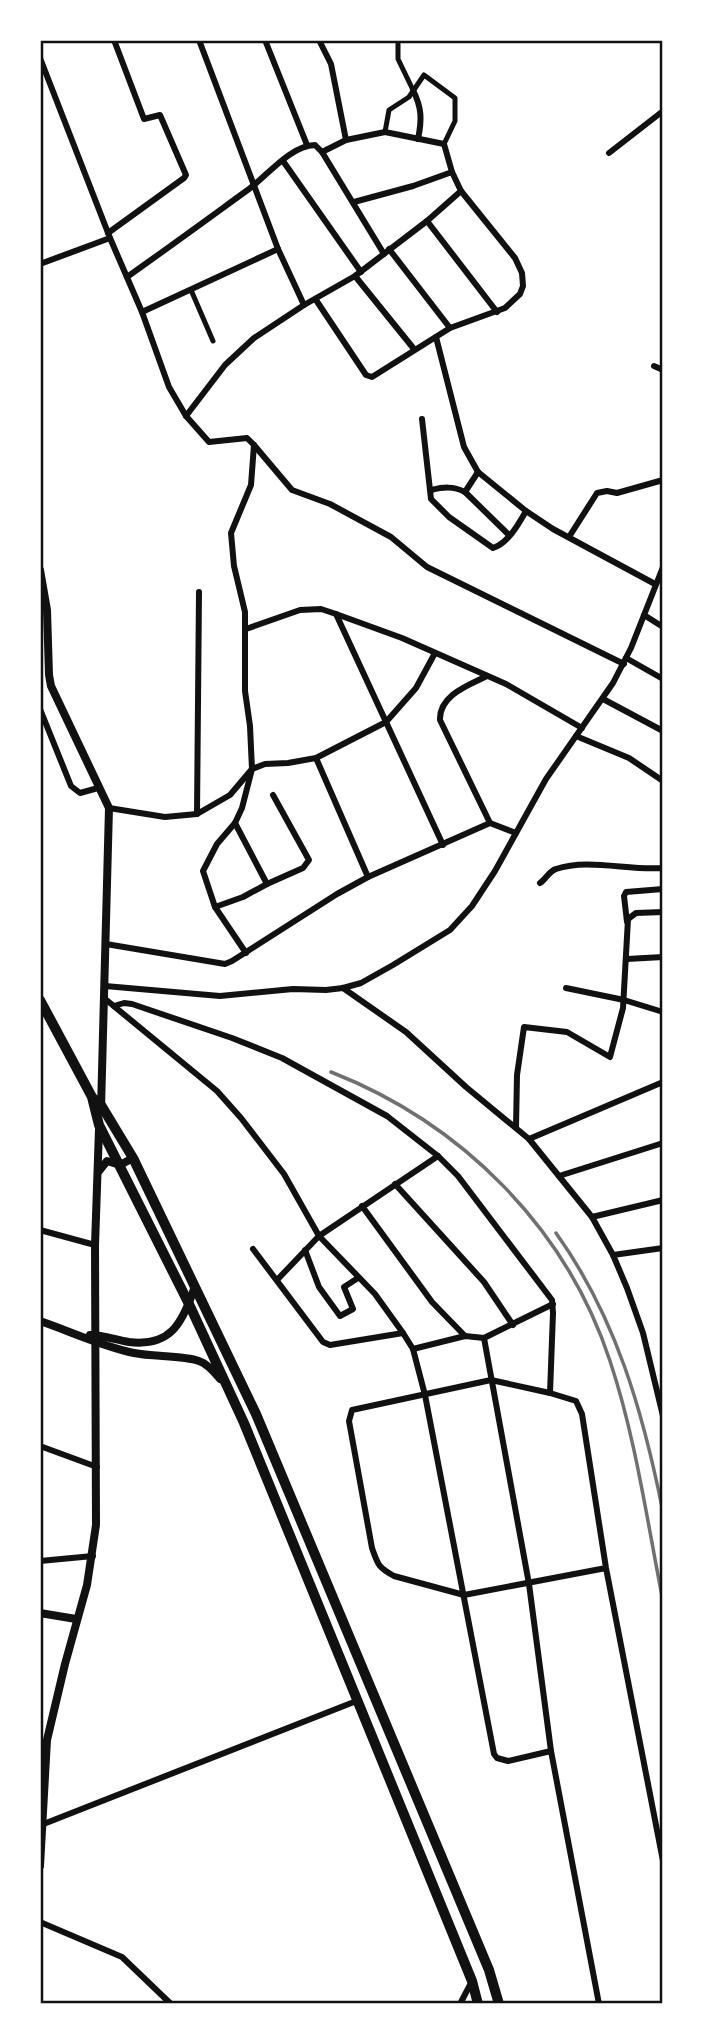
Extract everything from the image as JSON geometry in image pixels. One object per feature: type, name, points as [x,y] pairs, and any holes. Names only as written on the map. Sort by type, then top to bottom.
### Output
[{"type":"main road","points":[[40,1000],[92,1097],[99,1125],[189,1304],[244,1423],[359,1700],[472,1981],[478,2004]]},
{"type":"main road","points":[[92,1097],[101,1105],[134,1158],[194,1289],[256,1414],[489,1970],[499,2004]]},
{"type":"street","points":[[40,264],[109,235],[186,175],[160,115],[144,120],[114,40]]},
{"type":"street","points":[[199,40],[253,186],[304,305]]},
{"type":"street","points":[[319,40],[331,64],[346,140]]},
{"type":"street","points":[[398,40],[398,59],[420,105],[422,118],[418,139]]},
{"type":"street","points":[[266,41],[307,145]]},
{"type":"street","points":[[40,58],[142,312],[169,387],[186,416],[209,442],[247,438],[292,490],[330,504],[391,537],[427,567],[663,679]]},
{"type":"street","points":[[316,300],[368,376],[374,376],[450,328],[498,312],[514,302],[520,294],[523,286],[522,274],[515,258],[461,191],[452,172],[444,144],[454,121],[455,97],[424,75],[409,97],[389,110],[385,132]]},
{"type":"street","points":[[609,153],[662,111]]},
{"type":"street","points":[[323,152],[346,140],[385,132],[444,144]]},
{"type":"street","points":[[127,277],[253,186],[283,161],[307,145],[316,145],[386,252],[450,328]]},
{"type":"street","points":[[283,161],[358,274],[414,349]]},
{"type":"street","points":[[354,202],[452,172]]},
{"type":"street","points":[[186,416],[225,365],[254,338],[358,274],[461,191]]},
{"type":"street","points":[[427,221],[498,312]]},
{"type":"street","points":[[142,312],[278,249]]},
{"type":"street","points":[[191,290],[213,341]]},
{"type":"street","points":[[436,337],[464,447],[478,472],[553,529],[655,584]]},
{"type":"street","points":[[654,366],[663,370]]},
{"type":"street","points":[[422,419],[431,499],[437,506],[493,548],[501,545],[526,511]]},
{"type":"street","points":[[246,953],[215,907],[204,875],[204,867],[217,844],[235,823],[242,808],[252,769],[245,691],[244,604],[234,566],[231,533],[251,485],[254,444]]},
{"type":"street","points":[[465,492],[478,472]]},
{"type":"street","points":[[569,537],[597,493],[617,493],[663,480]]},
{"type":"street","points":[[431,490],[444,487],[465,492],[509,535]]},
{"type":"street","points":[[105,986],[220,996],[293,989],[343,988],[361,983],[450,930],[472,906],[495,871],[546,779],[603,699],[625,661],[663,567]]},
{"type":"street","points":[[40,570],[47,610],[51,686],[108,808],[105,986],[95,1245],[94,1338],[98,1467],[93,1556],[47,1740],[40,1866]]},
{"type":"street","points":[[197,814],[199,592]]},
{"type":"street","points":[[246,629],[300,610],[321,609],[383,630],[488,676],[536,699],[582,728]]},
{"type":"street","points":[[336,614],[443,845]]},
{"type":"street","points":[[644,615],[663,627]]},
{"type":"street","points":[[108,808],[165,817],[197,814],[230,795],[252,769],[265,764],[316,758],[386,722],[416,688],[435,653]]},
{"type":"street","points":[[488,676],[456,692],[445,703],[439,716],[490,823],[516,833]]},
{"type":"street","points":[[603,699],[663,731]]},
{"type":"street","points":[[40,709],[72,786],[80,793],[98,788]]},
{"type":"street","points":[[576,736],[629,758],[663,780]]},
{"type":"street","points":[[316,758],[368,877]]},
{"type":"street","points":[[215,907],[243,897],[303,868],[309,860],[272,794]]},
{"type":"street","points":[[235,823],[267,884]]},
{"type":"street","points":[[106,944],[215,964],[232,961],[368,877],[490,823]]},
{"type":"street","points":[[540,883],[554,869],[590,865],[663,868]]},
{"type":"street","points":[[516,1127],[517,1075],[524,1027],[567,1032],[610,1057],[624,1000],[627,959],[624,895],[626,892],[663,889]]},
{"type":"street","points":[[627,922],[629,916],[636,913],[663,912]]},
{"type":"street","points":[[627,959],[663,957]]},
{"type":"street","points":[[343,988],[406,1032],[466,1087],[516,1127],[529,1139],[592,1217],[613,1255],[643,1333],[663,1416]]},
{"type":"street","points":[[566,988],[624,1000],[663,1012]]},
{"type":"street","points":[[104,998],[217,1091],[284,1174],[319,1236],[375,1294],[404,1333],[413,1349],[425,1395],[494,1754],[502,1761],[508,1761],[551,1751]]},
{"type":"street","points":[[114,1006],[132,1004],[171,1019],[207,1028],[282,1058],[387,1116],[438,1156],[458,1176],[553,1304],[550,1393]]},
{"type":"street","points":[[529,1139],[663,1082]]},
{"type":"street","points":[[559,1176],[663,1143]]},
{"type":"street","points":[[277,1280],[319,1236],[438,1156]]},
{"type":"street","points":[[99,1171],[107,1161],[120,1165],[134,1158]]},
{"type":"street","points":[[395,1184],[484,1282],[513,1325]]},
{"type":"street","points":[[592,1217],[663,1200]]},
{"type":"street","points":[[362,1206],[432,1301],[465,1336]]},
{"type":"street","points":[[40,1230],[95,1245]]},
{"type":"street","points":[[613,1255],[663,1248]]},
{"type":"street","points":[[253,1249],[323,1342],[330,1345],[404,1333]]},
{"type":"street","points":[[305,1250],[319,1287],[338,1315],[353,1309],[344,1287],[358,1278]]},
{"type":"street","points":[[40,1321],[94,1338],[151,1343],[170,1334],[189,1304],[194,1289]]},
{"type":"street","points":[[413,1349],[465,1336],[484,1338],[553,1304]]},
{"type":"street","points":[[94,1338],[134,1353],[199,1361],[223,1382]]},
{"type":"street","points":[[484,1338],[529,1584],[551,1751],[599,2004]]},
{"type":"street","points":[[606,1568],[464,1595],[394,1576],[378,1567],[372,1548],[349,1415],[352,1410],[491,1380],[576,1401],[582,1414],[606,1568],[663,1861]]},
{"type":"street","points":[[40,1446],[98,1467]]},
{"type":"street","points":[[40,1561],[93,1556]]},
{"type":"street","points":[[40,1614],[76,1619]]},
{"type":"street","points":[[41,1825],[359,1700]]},
{"type":"street","points":[[40,1922],[122,1957],[171,2004]]},
{"type":"street","points":[[460,2004],[472,1981]]},
{"type":"railway","points":[[331,1072],[379,1094],[423,1120],[465,1151],[503,1185],[537,1224],[566,1266],[591,1312],[619,1390],[634,1450],[663,1601]]},
{"type":"railway","points":[[556,1233],[577,1265],[611,1332],[636,1402],[663,1512]]}]
